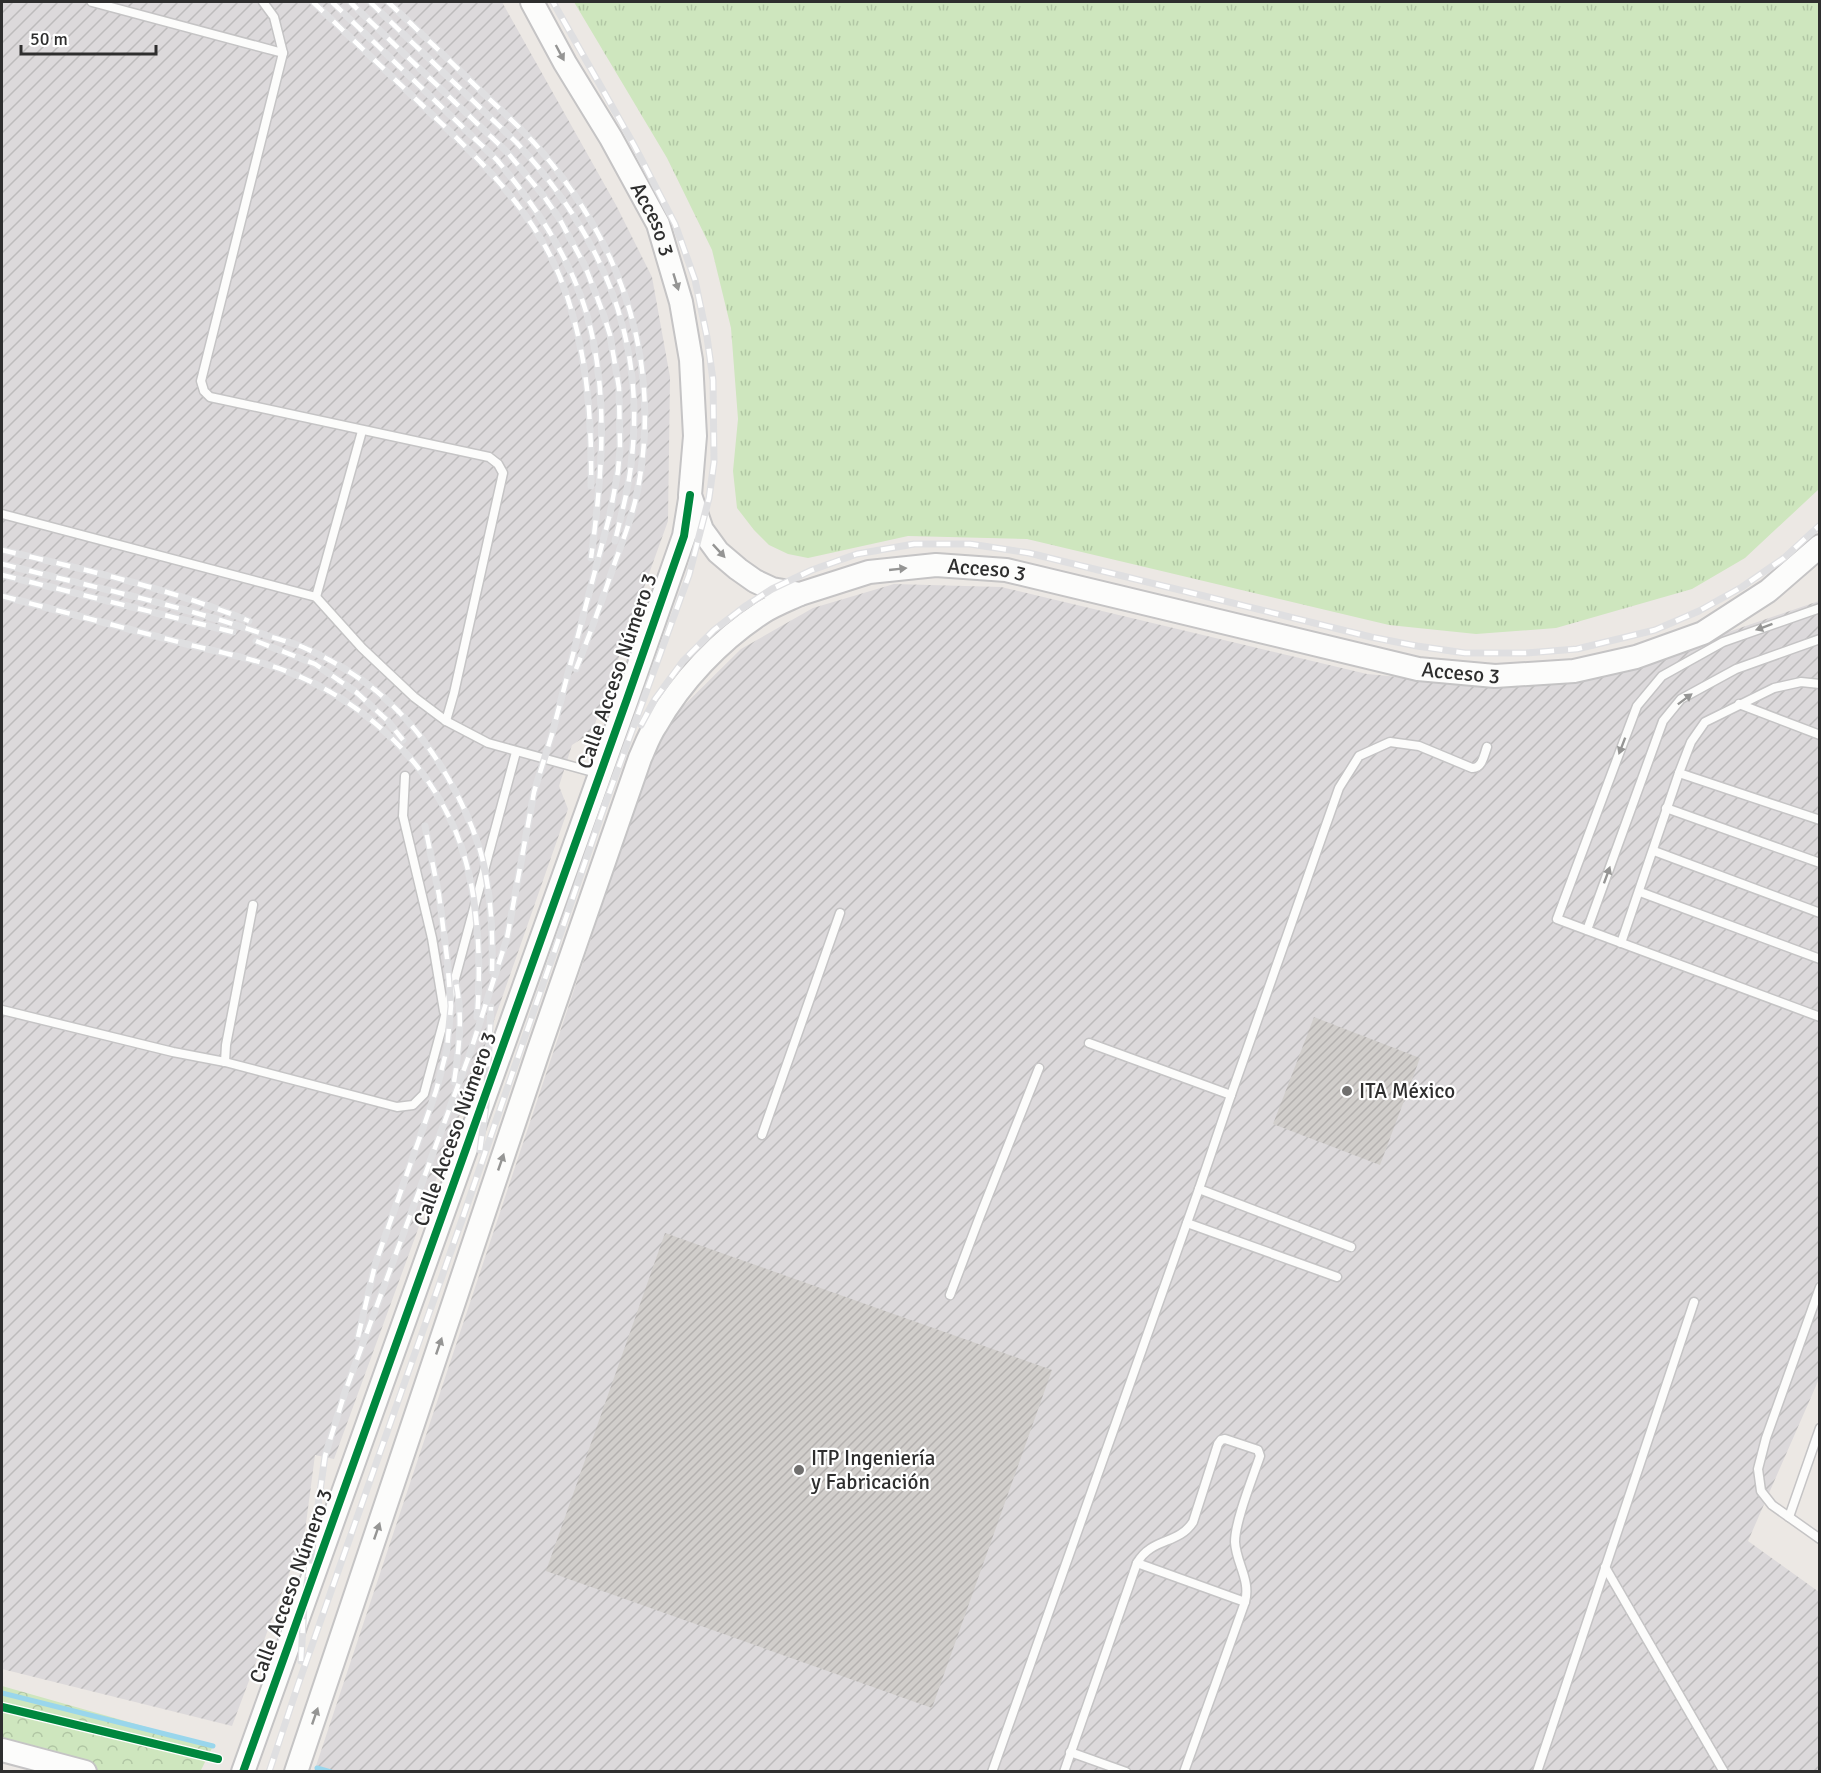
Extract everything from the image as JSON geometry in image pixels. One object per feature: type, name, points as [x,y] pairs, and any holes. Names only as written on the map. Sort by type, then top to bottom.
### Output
[{"type":"street","name":"Acceso 3","points":[[532,2],[658,224],[681,302],[691,360],[695,436],[690,495],[702,530],[718,552],[738,569],[772,589],[800,594],[869,572],[936,565],[1006,570],[1418,669],[1495,676],[1574,670],[1594,666],[1636,657],[1703,633],[1768,591],[1820,546]]},
{"type":"street","name":"Calle Acceso Número 3","points":[[243,1772],[601,774],[684,536],[690,495]]},
{"type":"street","points":[[296,1772],[534,1064],[640,758],[655,726],[674,696],[694,672],[730,636],[764,612],[800,594]]},
{"type":"street","points":[[2,1750],[85,1772]]},
{"type":"lane","points":[[92,2],[283,53]]},
{"type":"lane","points":[[263,2],[274,17],[283,53],[201,381],[204,391],[210,397],[489,457],[498,464],[502,473],[446,721]]},
{"type":"lane","points":[[316,597],[362,430]]},
{"type":"lane","points":[[2,514],[316,597],[362,648],[414,697],[446,721],[488,743],[601,774]]},
{"type":"lane","points":[[1820,608],[1723,642],[1662,676],[1656,683],[1637,706],[1557,919],[1820,1017]]},
{"type":"lane","points":[[1587,930],[1663,721],[1681,699],[1736,669],[1820,639]]},
{"type":"lane","points":[[1621,943],[1691,741],[1706,722],[1774,688],[1801,682],[1820,684]]},
{"type":"lane","points":[[1739,704],[1820,735]]},
{"type":"lane","points":[[992,1772],[1339,788],[1359,756],[1390,742],[1419,746],[1476,769],[1480,766],[1487,747]]},
{"type":"lane","points":[[2,1010],[172,1052],[225,1062],[397,1107],[413,1105],[424,1094],[516,752]]},
{"type":"lane","points":[[1679,773],[1820,820]]},
{"type":"lane","points":[[405,776],[403,816],[432,938],[445,1014]]},
{"type":"lane","points":[[1666,808],[1820,862]]},
{"type":"lane","points":[[1654,851],[1820,912]]},
{"type":"lane","points":[[1640,892],[1820,959]]},
{"type":"lane","points":[[225,1062],[226,1045],[254,905]]},
{"type":"lane","points":[[762,1135],[840,913]]},
{"type":"lane","points":[[1089,1043],[1231,1095]]},
{"type":"lane","points":[[950,1295],[1039,1068]]},
{"type":"lane","points":[[1199,1189],[1351,1247]]},
{"type":"lane","points":[[1187,1223],[1337,1276]]},
{"type":"lane","points":[[1820,1287],[1766,1438],[1758,1469],[1761,1491],[1772,1505],[1820,1539]]},
{"type":"lane","points":[[1537,1772],[1694,1302]]},
{"type":"lane","points":[[1789,1517],[1820,1428]]},
{"type":"lane","points":[[1064,1772],[1137,1563],[1150,1546],[1188,1530],[1193,1522],[1218,1444],[1225,1439],[1258,1450],[1260,1455],[1237,1528],[1235,1544],[1247,1587],[1245,1602],[1184,1772]]},
{"type":"lane","points":[[1137,1563],[1245,1602]]},
{"type":"lane","points":[[1605,1567],[1724,1772]]},
{"type":"lane","points":[[1070,1752],[1126,1772]]},
{"type":"shaded area","points":[[2,2],[502,2],[616,205],[652,277],[670,377],[668,521],[592,732],[572,745],[559,786],[568,809],[489,1035],[334,1459],[315,1455],[305,1531],[232,1726],[2,1669]]},
{"type":"shaded area","points":[[894,584],[1001,587],[1367,674],[1496,686],[1632,665],[1819,601],[1819,1379],[1748,1541],[1819,1592],[1819,1771],[314,1772],[661,728],[741,649],[813,608]]},
{"type":"green space","points":[[574,2],[1819,2],[1819,489],[1745,558],[1692,589],[1556,628],[1476,634],[1389,625],[1027,539],[908,536],[808,558],[788,554],[769,545],[737,508],[733,471],[738,419],[731,328],[712,250],[667,158]]},
{"type":"green space","points":[[2,1686],[213,1746],[200,1772],[80,1771],[2,1752]]},
{"type":"building","name":"ITA México","points":[[1314,1017],[1420,1058],[1380,1165],[1273,1124]]},
{"type":"building","name":"ITP Ingeniería y Fabricación","points":[[665,1233],[1052,1370],[932,1708],[546,1571]]},
{"type":"waterway","points":[[2,1693],[213,1746]]},
{"type":"waterway","points":[[317,1768],[331,1772]]},
{"type":"railway","points":[[313,2],[484,165],[521,209],[537,233],[563,285],[578,334],[589,409],[591,486]]},
{"type":"railway","points":[[332,2],[497,160],[542,220],[567,264],[586,311],[600,390],[600,474],[591,558]]},
{"type":"railway","points":[[301,1661],[304,1605],[325,1456],[345,1392],[470,1053],[507,938],[534,792],[552,734],[610,514],[620,449],[619,388],[610,335],[585,266],[559,218],[507,152],[350,2]]},
{"type":"railway","points":[[370,2],[517,143],[547,178],[572,214],[594,252],[612,291],[624,332],[632,374],[634,419],[631,465],[615,541]]},
{"type":"railway","points":[[388,2],[516,124],[547,158],[574,194],[597,232],[616,272],[630,313],[640,355],[644,398],[644,443],[638,488],[625,535],[576,669]]},
{"type":"railway","points":[[269,1772],[603,810],[689,575],[709,498],[714,462],[713,380],[695,280],[675,224],[634,145],[553,2]]},
{"type":"railway","points":[[641,725],[655,699],[683,661],[714,630],[744,607],[772,589],[812,570],[857,554],[914,544],[970,544],[1029,553],[1371,637],[1417,646],[1465,653],[1526,653],[1577,649],[1655,630],[1699,611],[1742,587],[1784,558],[1820,525]]},
{"type":"railway","points":[[2,550],[157,589],[249,621]]},
{"type":"railway","points":[[2,564],[164,604],[296,644],[342,667],[375,690],[408,721],[434,755],[456,792],[474,831],[484,865],[489,895],[492,925],[492,971]]},
{"type":"railway","points":[[2,575],[233,632]]},
{"type":"railway","points":[[2,596],[269,665],[320,686],[384,730],[419,769],[434,790],[447,813],[465,860],[476,913],[479,966],[477,1017]]},
{"type":"railway","points":[[256,641],[315,664],[356,692],[387,720],[403,740]]},
{"type":"railway","points":[[358,1337],[375,1265],[436,1091],[447,1049],[451,1006],[447,958],[439,895],[425,826]]},
{"type":"railway","points":[[454,1082],[460,1021],[456,983]]},
{"type":"railway","points":[[480,1150],[486,1106],[491,1007]]},
{"type":"cycle path","points":[[243,1772],[627,699],[684,536],[690,495]]},
{"type":"cycle path","points":[[2,1707],[218,1759]]},
{"type":"place","name":"ITA México","points":[[1347,1091]]},
{"type":"place","name":"ITP Ingeniería y Fabricación","points":[[799,1470]]}]
